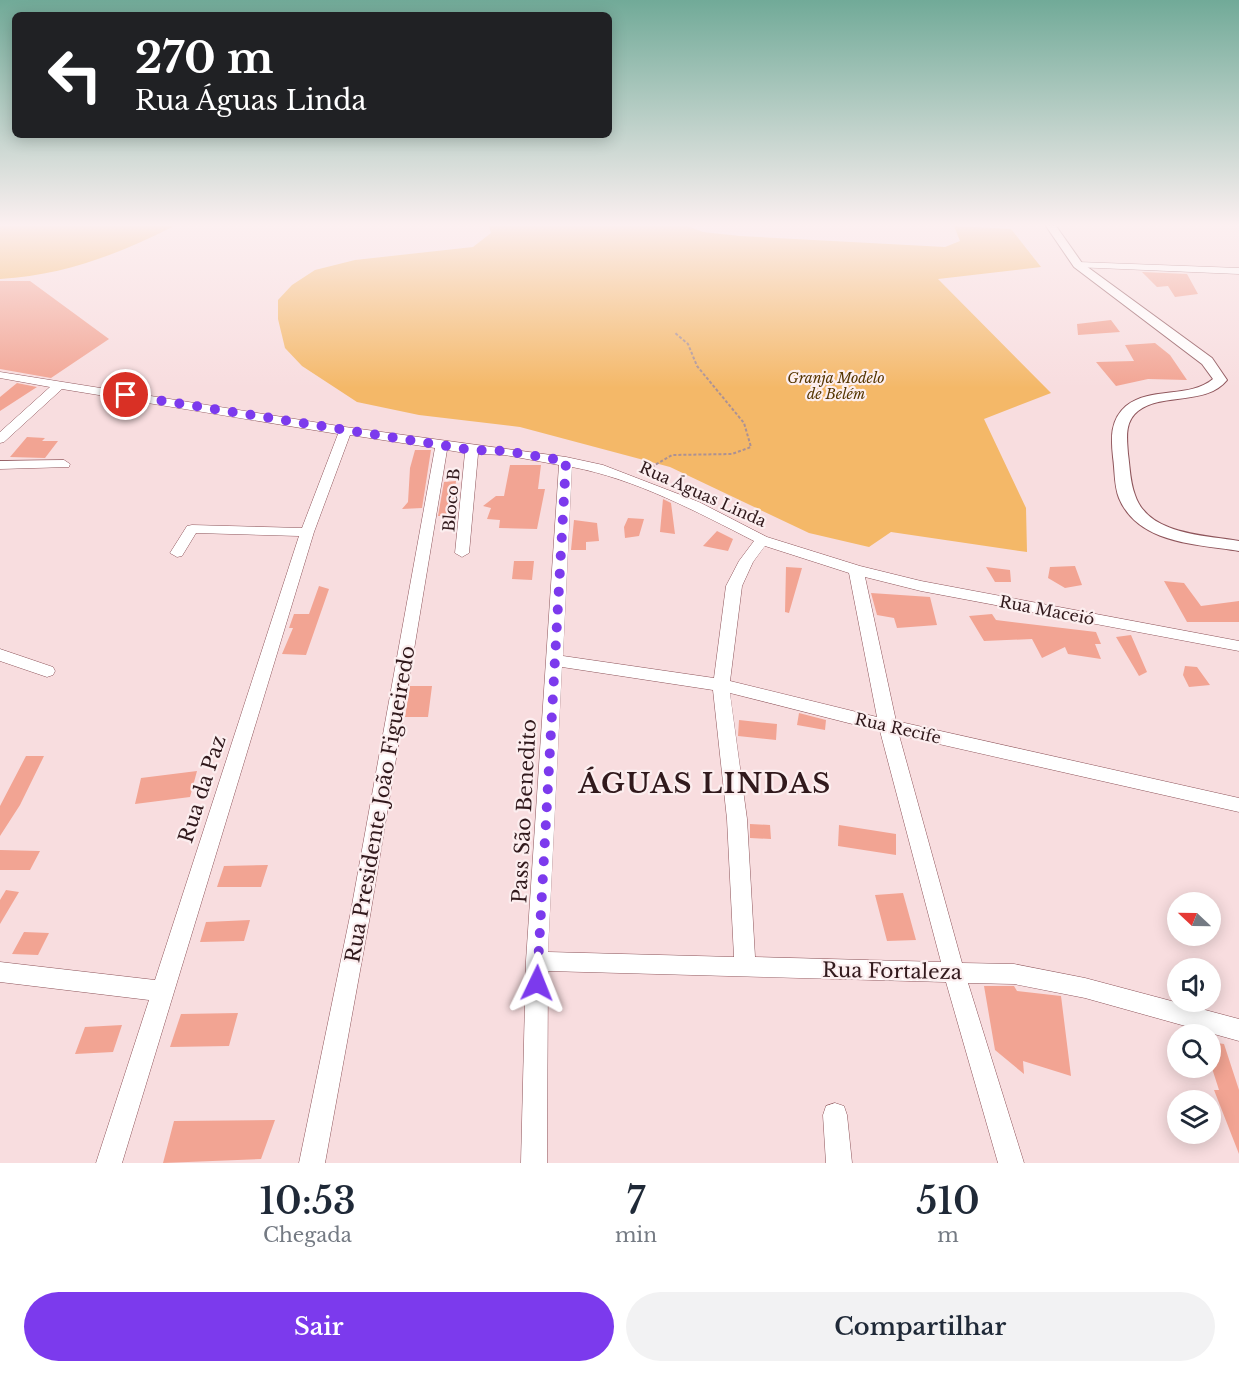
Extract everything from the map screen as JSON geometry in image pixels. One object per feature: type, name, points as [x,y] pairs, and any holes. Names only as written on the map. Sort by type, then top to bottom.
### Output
[{"type":"street","points":[[1097,280],[1207,361],[1220,380],[1210,388],[1162,395],[1136,405],[1125,414],[1119,424],[1119,439],[1127,497],[1136,512],[1161,531],[1239,546]]},
{"type":"street","name":"Rua Águas Linda","points":[[0,375],[345,431],[472,450],[505,451],[598,468],[694,505],[762,540],[856,570]]},
{"type":"street","points":[[0,439],[60,384]]},
{"type":"street","name":"Rua da Paz","points":[[109,1163],[307,532],[345,431]]},
{"type":"street","name":"Rua Presidente João Figueiredo","points":[[312,1163],[360,916],[442,444]]},
{"type":"street","name":"Bloco B","points":[[462,553],[472,450]]},
{"type":"street","name":"Pass São Benedito","points":[[534,1163],[537,961],[566,461]]},
{"type":"street","points":[[0,465],[64,464]]},
{"type":"street","points":[[177,554],[192,529],[307,532]]},
{"type":"street","points":[[745,968],[737,819],[721,685],[735,586],[746,561],[762,540]]},
{"type":"street","points":[[856,570],[888,726],[954,972],[1011,1163]]},
{"type":"street","name":"Rua Maceió","points":[[856,570],[921,586],[1239,646]]},
{"type":"street","points":[[0,655],[47,671]]},
{"type":"street","name":"Rua Recife","points":[[555,660],[721,685],[888,726],[1239,805]]},
{"type":"street","name":"Rua Fortaleza","points":[[537,961],[1014,974],[1085,988],[1239,1030]]},
{"type":"street","points":[[0,972],[162,991]]},
{"type":"street","points":[[835,1115],[839,1163]]},
{"type":"path","points":[[631,479],[672,455],[732,453],[752,447],[744,423],[697,366],[688,344],[674,332]]},
{"type":"green space","name":"Granja Modelo de Belém","points":[[299,280],[939,280],[1051,393],[984,419],[1026,508],[1027,552],[891,532],[869,547],[809,533],[670,467],[520,427],[419,415],[357,402],[302,366],[285,348],[278,319],[278,300]]},
{"type":"building","points":[[1150,280],[1190,280],[1198,294],[1175,297],[1168,286],[1157,287]]},
{"type":"building","points":[[0,281],[30,281],[109,339],[51,378],[0,369]]},
{"type":"building","points":[[1111,320],[1120,332],[1078,335],[1077,324]]},
{"type":"building","points":[[1155,343],[1170,355],[1187,380],[1148,379],[1116,386],[1096,362],[1134,361],[1125,345]]},
{"type":"building","points":[[17,383],[37,387],[0,411],[0,397]]},
{"type":"building","points":[[27,437],[45,438],[42,441],[58,441],[45,458],[10,457]]},
{"type":"building","points":[[415,450],[431,450],[422,508],[402,509],[408,502],[410,468]]},
{"type":"building","points":[[510,465],[541,465],[538,489],[545,489],[537,529],[499,528],[500,520],[487,519],[491,508],[483,506],[496,496],[504,496]]},
{"type":"building","points":[[456,481],[451,516],[438,516],[444,482]]},
{"type":"building","points":[[663,499],[671,503],[675,534],[660,532]]},
{"type":"building","points":[[628,518],[644,519],[639,536],[625,538],[624,527]]},
{"type":"building","points":[[574,520],[597,523],[599,541],[586,542],[586,550],[571,550]]},
{"type":"building","points":[[717,531],[733,539],[728,551],[703,546]]},
{"type":"building","points":[[514,561],[534,561],[532,580],[512,579]]},
{"type":"building","points":[[1075,566],[1082,585],[1065,588],[1048,578],[1050,567]]},
{"type":"building","points":[[786,567],[802,568],[789,613],[785,612]]},
{"type":"building","points":[[986,567],[1010,570],[1011,582],[995,582]]},
{"type":"building","points":[[1164,581],[1184,583],[1201,606],[1239,601],[1239,622],[1187,622]]},
{"type":"building","points":[[319,586],[329,589],[306,655],[282,654],[293,628],[289,628],[294,614],[309,614]]},
{"type":"building","points":[[871,593],[930,597],[937,625],[897,628],[894,618],[877,615]]},
{"type":"building","points":[[992,614],[996,620],[1096,632],[1101,644],[1095,644],[1101,659],[1068,654],[1065,647],[1042,658],[1032,639],[984,641],[969,616]]},
{"type":"building","points":[[1131,635],[1147,672],[1139,676],[1116,637]]},
{"type":"building","points":[[1185,666],[1197,667],[1210,685],[1189,687],[1183,675]]},
{"type":"building","points":[[410,686],[432,686],[428,717],[405,717]]},
{"type":"building","points":[[799,713],[826,720],[825,730],[797,725]]},
{"type":"building","points":[[739,720],[777,724],[776,740],[738,736]]},
{"type":"building","points":[[26,756],[44,756],[20,805],[0,836],[0,806]]},
{"type":"building","points":[[197,771],[190,797],[135,804],[141,778]]},
{"type":"building","points":[[750,824],[770,825],[771,839],[750,838]]},
{"type":"building","points":[[839,825],[896,834],[896,855],[838,846]]},
{"type":"building","points":[[0,850],[40,851],[30,870],[0,870]]},
{"type":"building","points":[[268,865],[261,887],[217,887],[224,866]]},
{"type":"building","points":[[6,890],[19,892],[0,924],[0,900]]},
{"type":"building","points":[[903,893],[916,940],[887,941],[875,895]]},
{"type":"building","points":[[250,920],[244,941],[200,942],[206,922]]},
{"type":"building","points":[[24,932],[49,933],[38,955],[12,954]]},
{"type":"building","points":[[984,986],[1014,986],[1017,991],[1061,996],[1071,1076],[1023,1061],[1024,1074],[995,1050]]},
{"type":"building","points":[[238,1013],[229,1046],[170,1047],[181,1014]]},
{"type":"building","points":[[122,1025],[113,1052],[75,1054],[85,1027]]},
{"type":"building","points":[[1221,1044],[1224,1044],[1239,1090],[1239,1154],[1221,1108],[1221,1090],[1215,1078],[1221,1078]]},
{"type":"building","points":[[275,1120],[261,1159],[163,1163],[174,1121]]},
{"type":"district","name":"ÁGUAS LINDAS","points":[[705,784]]},
{"type":"route","points":[[126,395],[345,431],[566,461],[537,983]]}]
